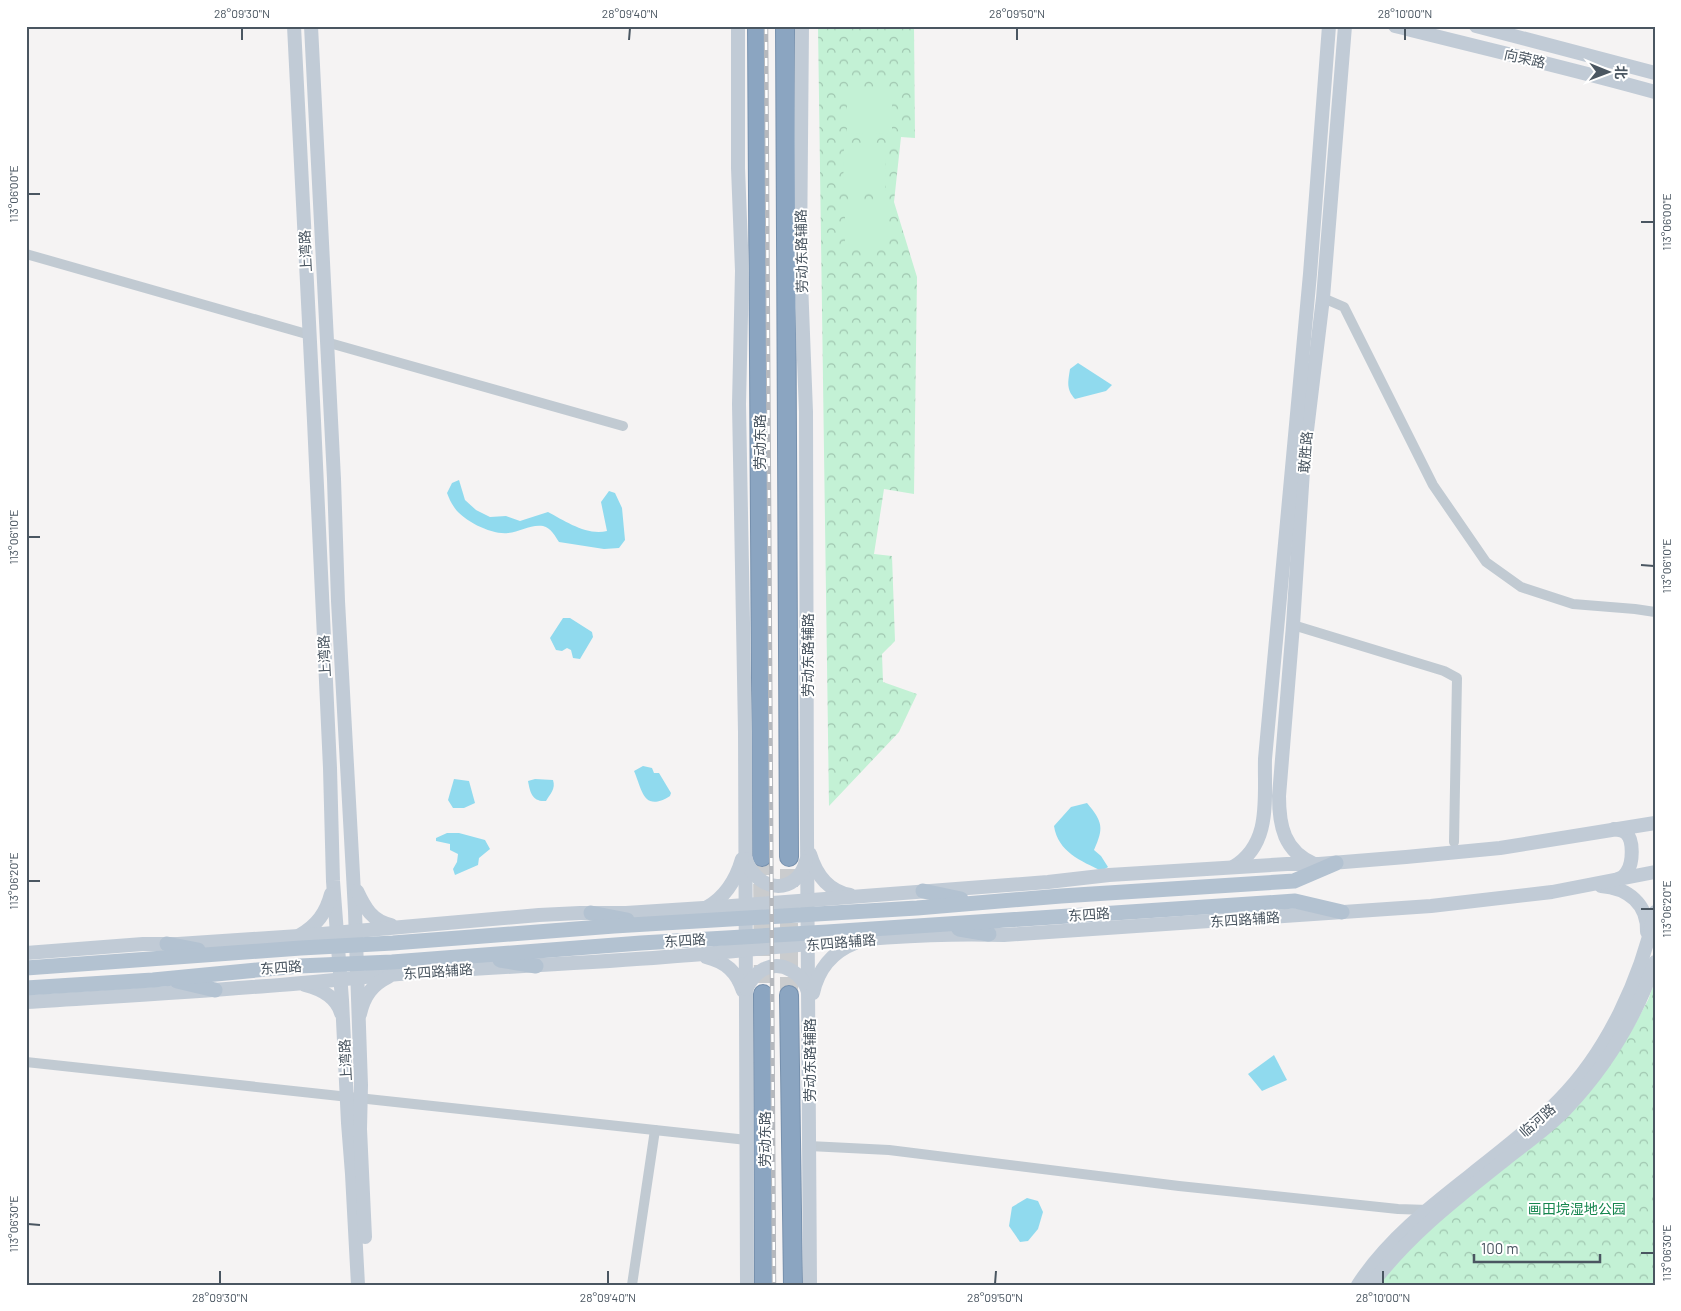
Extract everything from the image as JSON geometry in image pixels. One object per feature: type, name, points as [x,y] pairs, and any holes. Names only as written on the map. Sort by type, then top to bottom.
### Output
[{"type":"highway","name":"劳动东路","points":[[751,852],[757,26]]},
{"type":"highway","name":"劳动东路","points":[[785,26],[789,857]]},
{"type":"highway","name":"劳动东路","points":[[763,994],[764,1285]]},
{"type":"highway","name":"劳动东路","points":[[789,994],[793,1285]]},
{"type":"main road","name":"上湾路","points":[[294,26],[330,768],[333,880],[343,1019],[360,1129],[368,1285]]},
{"type":"main road","name":"上湾路","points":[[311,26],[334,479],[338,601],[354,880],[358,1027],[354,1096],[358,1285]]},
{"type":"main road","points":[[738,26],[738,168],[742,271],[739,422],[744,660],[752,872],[760,881],[766,884],[785,885],[798,877],[807,859]]},
{"type":"main road","name":"劳动东路辅路","points":[[802,26],[800,256],[806,422],[810,1285]]},
{"type":"main road","name":"敢胜路","points":[[1233,867],[1241,862],[1253,849],[1258,842],[1262,827],[1265,759],[1310,274],[1328,26]]},
{"type":"main road","name":"敢胜路","points":[[1314,864],[1302,859],[1290,845],[1282,829],[1279,809],[1304,455],[1323,298],[1345,26]]},
{"type":"main road","name":"向荣路","points":[[1395,26],[1474,47],[1528,58],[1655,92]]},
{"type":"main road","name":"向荣路","points":[[1476,26],[1655,74]]},
{"type":"main road","points":[[808,908],[856,896],[1064,881],[1109,875],[1336,863],[1462,852],[1652,822]]},
{"type":"main road","points":[[1614,829],[1625,832],[1631,843],[1629,869],[1627,873],[1617,880]]},
{"type":"main road","points":[[807,839],[818,875],[834,889],[844,894],[856,896]]},
{"type":"main road","points":[[671,923],[718,901],[733,882],[743,858],[751,852]]},
{"type":"main road","points":[[747,1285],[746,912],[751,852]]},
{"type":"main road","name":"东四路","points":[[26,968],[267,950],[337,939],[671,923],[746,912],[808,908],[849,913],[1294,880],[1336,863]]},
{"type":"main road","name":"东四路辅路","points":[[855,936],[1065,931],[1431,906],[1509,898],[1586,886],[1655,872]]},
{"type":"main road","points":[[267,950],[300,936],[316,924],[331,895],[333,880]]},
{"type":"main road","points":[[354,880],[365,907],[376,919],[383,923],[405,926]]},
{"type":"main road","points":[[1586,886],[1612,887],[1621,890],[1636,901],[1646,919],[1647,943]]},
{"type":"main road","points":[[923,892],[980,902]]},
{"type":"main road","name":"东四路","points":[[26,988],[339,964],[357,971],[429,959],[746,944],[855,936],[897,928],[935,925],[1295,901],[1342,912]]},
{"type":"main road","points":[[356,938],[405,926],[591,913],[626,913],[706,908],[746,912]]},
{"type":"main road","name":"临河路","points":[[1358,1285],[1382,1254],[1428,1210],[1540,1118],[1577,1081],[1590,1064],[1622,1007],[1635,979],[1655,912]]},
{"type":"main road","points":[[591,913],[648,924]]},
{"type":"main road","points":[[808,1016],[815,984],[820,972],[828,961],[855,936],[840,928],[838,924],[840,917],[849,913]]},
{"type":"main road","points":[[935,925],[989,934]]},
{"type":"main road","points":[[26,953],[143,944],[300,936],[337,939]]},
{"type":"main road","points":[[167,944],[217,954]]},
{"type":"main road","name":"东四路辅路","points":[[26,1002],[340,980],[357,971],[392,975],[693,955],[746,944]]},
{"type":"main road","points":[[693,955],[716,960],[730,968],[740,982],[746,1004]]},
{"type":"main road","points":[[472,956],[536,966]]},
{"type":"main road","points":[[358,1027],[362,1003],[377,983],[429,959]]},
{"type":"main road","name":"临河路","points":[[1371,1285],[1385,1266],[1409,1240],[1564,1111],[1588,1082],[1618,1040],[1634,1013],[1655,962]]},
{"type":"main road","points":[[746,990],[758,972],[766,968],[781,966],[803,980],[808,996]]},
{"type":"main road","points":[[166,978],[215,990]]},
{"type":"main road","points":[[294,984],[311,986],[325,992],[336,1003],[343,1019]]},
{"type":"street","points":[[26,254],[310,335]]},
{"type":"street","points":[[1323,298],[1344,307],[1434,485],[1486,562],[1521,587],[1573,604],[1655,612]]},
{"type":"street","points":[[326,342],[623,426]]},
{"type":"street","points":[[1293,625],[1444,671],[1457,678],[1454,842]]},
{"type":"street","points":[[26,1062],[747,1140]]},
{"type":"street","points":[[632,1285],[654,1130]]},
{"type":"street","points":[[809,1146],[888,1150],[1189,1187],[1398,1209],[1428,1210]]},
{"type":"green space","points":[[818,26],[914,26],[915,138],[901,137],[894,202],[917,277],[914,494],[884,489],[874,554],[892,556],[895,641],[882,654],[883,682],[917,694],[899,732],[829,806]]},
{"type":"green space","points":[[847,88],[892,88],[892,134],[847,133]]},
{"type":"green space","points":[[844,147],[886,147],[885,192],[843,192]]},
{"type":"green space","points":[[845,202],[886,202],[886,246],[845,246]]},
{"type":"green space","name":"画田垸湿地公园","points":[[1655,981],[1655,1285],[1378,1285],[1392,1267],[1632,1030],[1648,1000]]},
{"type":"water","points":[[1078,363],[1112,385],[1106,391],[1075,399],[1070,392],[1068,382],[1070,369]]},
{"type":"water","points":[[459,480],[465,500],[476,510],[490,517],[506,516],[520,521],[548,512],[576,527],[599,532],[607,531],[601,502],[609,491],[615,493],[622,508],[625,540],[619,548],[604,549],[559,542],[551,530],[543,526],[534,526],[508,533],[494,532],[471,522],[458,512],[452,504],[447,493],[452,483]]},
{"type":"water","points":[[563,618],[570,618],[592,632],[593,637],[580,659],[573,658],[571,650],[567,648],[562,651],[556,650],[550,638]]},
{"type":"water","points":[[643,766],[652,768],[654,773],[659,773],[671,793],[670,796],[661,801],[654,802],[645,797],[634,771]]},
{"type":"water","points":[[454,779],[469,781],[475,803],[464,808],[453,808],[448,800]]},
{"type":"water","points":[[535,779],[553,780],[553,789],[546,801],[538,800],[531,792],[528,781]]},
{"type":"water","points":[[1087,803],[1099,820],[1099,836],[1094,850],[1101,856],[1108,867],[1102,871],[1065,849],[1056,835],[1054,826],[1071,807]]},
{"type":"water","points":[[447,833],[459,833],[485,840],[490,849],[479,858],[478,865],[455,875],[453,869],[457,862],[458,854],[450,850],[450,844],[436,841],[436,838]]},
{"type":"water","points":[[1274,1055],[1287,1080],[1262,1091],[1248,1074]]},
{"type":"water","points":[[1027,1198],[1038,1201],[1043,1212],[1038,1229],[1028,1241],[1020,1242],[1009,1226],[1012,1207]]},
{"type":"tunnel","points":[[762,857],[763,994]]},
{"type":"tunnel","points":[[789,857],[789,995]]},
{"type":"railway","points":[[766,26],[774,1285]]}]
